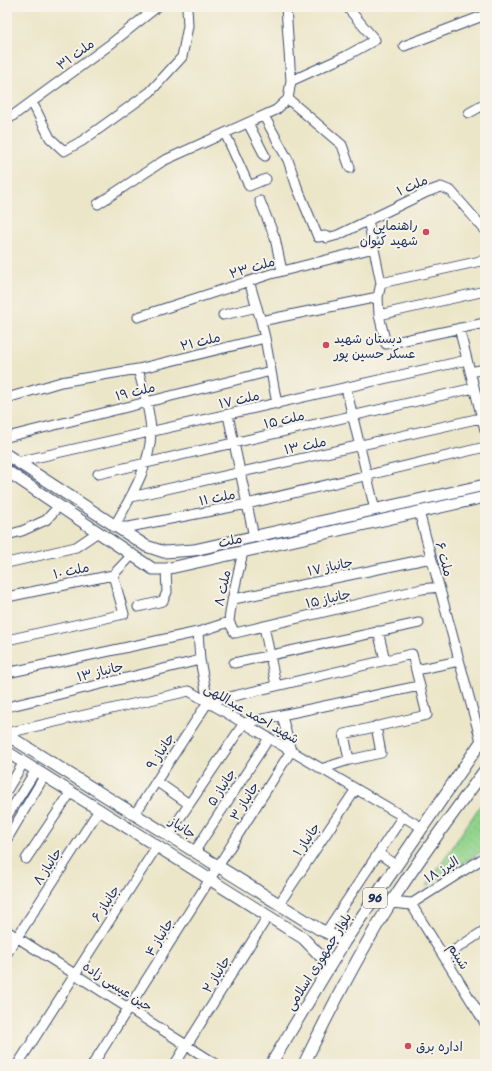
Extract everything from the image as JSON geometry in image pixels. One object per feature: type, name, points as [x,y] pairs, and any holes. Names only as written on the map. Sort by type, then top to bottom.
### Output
[{"type":"main road","name":"ملت","points":[[7,455],[114,527],[146,546],[164,552],[194,550],[485,485]]},
{"type":"main road","name":"ملت","points":[[7,471],[153,569],[166,569],[485,497]]},
{"type":"main road","points":[[102,535],[114,527]]},
{"type":"main road","name":"جانباز","points":[[7,734],[279,904],[326,932],[346,941]]},
{"type":"main road","name":"بلوار جمهوری اسلامی","points":[[271,1064],[346,941],[397,866],[421,827],[483,738]]},
{"type":"main road","points":[[24,762],[30,749]]},
{"type":"main road","points":[[7,752],[302,938],[330,966]]},
{"type":"main road","points":[[40,773],[43,757]]},
{"type":"main road","name":"96","points":[[304,1064],[330,1010],[392,902],[431,844],[485,770]]},
{"type":"main road","points":[[392,902],[410,904]]},
{"type":"street","name":"ملت ۳۱","points":[[7,120],[108,46],[157,7]]},
{"type":"street","points":[[32,102],[50,138],[64,151],[82,141],[150,92],[182,57],[188,26],[187,7]]},
{"type":"street","points":[[98,204],[163,161],[264,116],[276,110],[288,99],[291,81],[286,7]]},
{"type":"street","points":[[291,81],[346,56],[375,40],[347,7]]},
{"type":"street","points":[[404,46],[485,15]]},
{"type":"street","points":[[288,99],[342,145],[350,168]]},
{"type":"street","points":[[469,113],[485,104]]},
{"type":"street","name":"ملت ۱","points":[[264,116],[288,160],[297,187],[318,237],[325,236],[326,238],[338,235],[427,192],[441,187],[451,191],[485,230]]},
{"type":"street","points":[[248,123],[265,156]]},
{"type":"street","points":[[225,133],[249,186],[266,179]]},
{"type":"street","points":[[260,201],[275,238],[282,271]]},
{"type":"street","points":[[368,220],[381,283],[378,297],[379,315],[386,344],[485,323]]},
{"type":"street","name":"ملت ۲۳","points":[[138,317],[282,271],[374,248]]},
{"type":"street","points":[[381,283],[485,260]]},
{"type":"street","points":[[249,281],[265,338],[277,404]]},
{"type":"street","points":[[379,315],[485,290]]},
{"type":"street","points":[[261,321],[378,297]]},
{"type":"street","points":[[223,315],[257,307]]},
{"type":"street","points":[[459,328],[474,388],[484,418],[485,430]]},
{"type":"street","name":"ملت ۲۱","points":[[7,398],[61,382],[138,369],[265,338]]},
{"type":"street","name":"ملت ۱۷","points":[[17,462],[467,360]]},
{"type":"street","points":[[114,527],[131,496],[146,462],[151,432],[138,369]]},
{"type":"street","points":[[470,372],[485,369]]},
{"type":"street","name":"ملت ۱۹","points":[[7,437],[271,371]]},
{"type":"street","points":[[346,388],[354,416],[375,510]]},
{"type":"street","name":"ملت ۱۵","points":[[98,474],[474,388]]},
{"type":"street","points":[[228,415],[254,537]]},
{"type":"street","name":"ملت ۱۳","points":[[131,496],[484,418]]},
{"type":"street","name":"ملت ۱۱","points":[[114,527],[129,527],[247,504],[367,476],[485,446]]},
{"type":"street","points":[[7,535],[22,531],[46,520],[59,506]]},
{"type":"street","name":"ملت ۶","points":[[419,512],[459,660],[483,738]]},
{"type":"street","points":[[7,563],[76,546],[102,535]]},
{"type":"street","name":"ملت ۸","points":[[198,632],[230,622],[230,608],[234,599],[243,552]]},
{"type":"street","points":[[7,640],[124,614],[113,575],[132,555]]},
{"type":"street","name":"جانباز ۱۷","points":[[234,599],[431,558]]},
{"type":"street","points":[[138,607],[163,601],[167,592],[166,569]]},
{"type":"street","name":"ملت ۱۰","points":[[7,597],[113,575]]},
{"type":"street","name":"جانباز ۱۵","points":[[230,622],[235,633],[415,591],[439,587]]},
{"type":"street","points":[[234,663],[419,623]]},
{"type":"street","points":[[264,626],[276,685]]},
{"type":"street","points":[[378,631],[384,660]]},
{"type":"street","points":[[7,659],[9,673],[198,632],[200,660],[208,702],[412,654],[427,715],[344,734],[349,760]]},
{"type":"street","name":"جانباز ۱۳","points":[[7,707],[200,660]]},
{"type":"street","points":[[416,670],[459,660]]},
{"type":"street","points":[[169,834],[244,723],[420,686]]},
{"type":"street","name":"شهید احمد عبداللهی","points":[[7,734],[189,691],[421,827]]},
{"type":"street","name":"جانباز ۹","points":[[135,814],[208,702]]},
{"type":"street","points":[[282,716],[291,751]]},
{"type":"street","points":[[321,768],[381,753],[376,726]]},
{"type":"street","name":"جانباز ۵","points":[[194,851],[269,738]]},
{"type":"street","name":"جانباز ۳","points":[[210,880],[291,751]]},
{"type":"street","points":[[7,790],[24,762]]},
{"type":"street","points":[[7,816],[40,773]]},
{"type":"street","points":[[7,839],[40,773]]},
{"type":"street","points":[[156,781],[189,804]]},
{"type":"street","name":"جانباز ۱","points":[[279,904],[356,789]]},
{"type":"street","points":[[26,859],[71,792]]},
{"type":"street","name":"جانباز ۸","points":[[7,954],[99,810]]},
{"type":"street","points":[[326,932],[402,816]]},
{"type":"street","name":"جانباز ۶","points":[[18,1064],[158,846]]},
{"type":"street","points":[[378,853],[397,866]]},
{"type":"street","name":"البرز ۱۸","points":[[410,904],[485,857]]},
{"type":"street","name":"جانباز ۴","points":[[93,1064],[210,880]]},
{"type":"street","name":"شبنم","points":[[410,904],[444,957],[481,1008],[485,1022]]},
{"type":"street","name":"جانباز ۲","points":[[175,1064],[268,916]]},
{"type":"street","points":[[444,957],[485,930]]},
{"type":"street","name":"حین عیسی زاده","points":[[7,931],[216,1064]]},
{"type":"green space","points":[[485,798],[485,849],[426,887]]},
{"type":"place","name":"راهنمایی شهید کیوان","points":[[426,232]]},
{"type":"place","name":"دبستان شهید عسکر حسین پور","points":[[326,345]]},
{"type":"place","name":"اداره برق","points":[[408,1046]]}]
